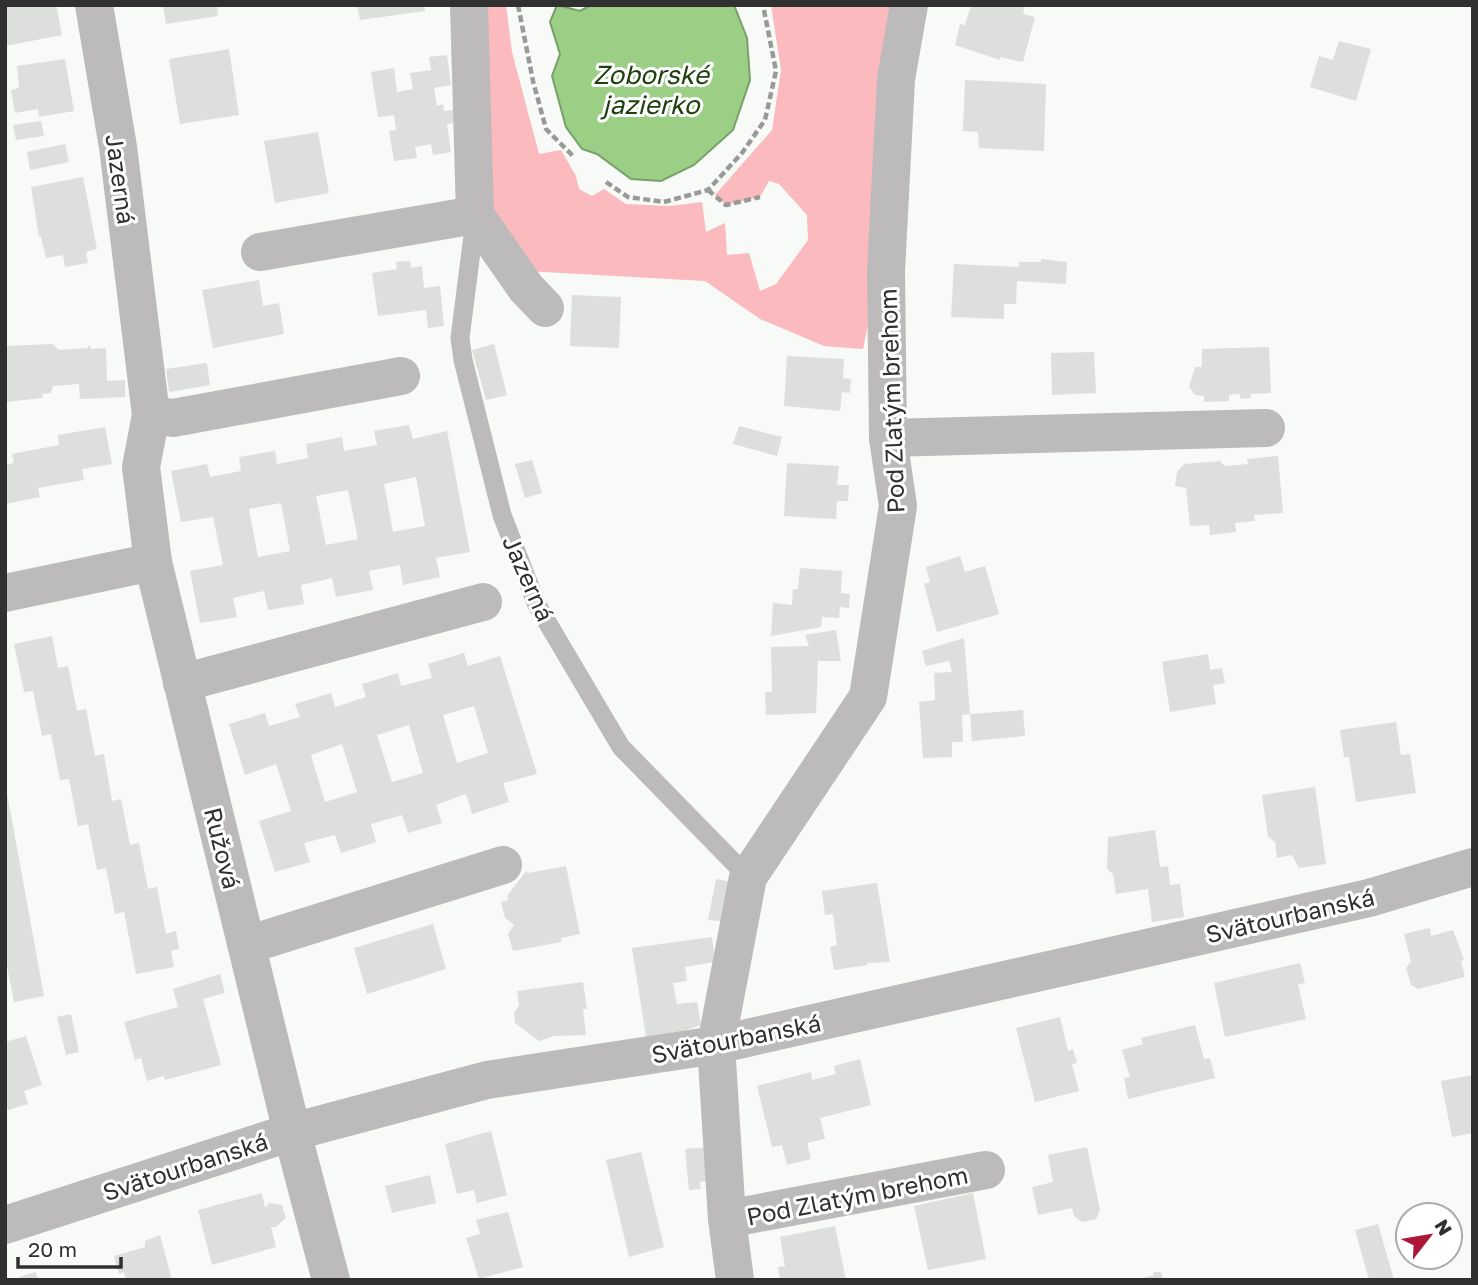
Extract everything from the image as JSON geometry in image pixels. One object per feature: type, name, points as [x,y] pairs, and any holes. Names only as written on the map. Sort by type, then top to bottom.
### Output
[{"type":"street","name":"Jazerná","points":[[94,5],[117,147],[151,415],[141,467],[153,562]]},
{"type":"street","name":"Jazerná","points":[[469,5],[475,215]]},
{"type":"street","name":"Pod Zlatým brehom","points":[[735,1280],[727,1219],[716,1045],[748,877],[868,697],[898,506],[888,438],[887,271],[896,79],[909,5]]},
{"type":"street","points":[[260,252],[475,215],[526,288],[545,308]]},
{"type":"street","points":[[151,415],[173,418],[401,376]]},
{"type":"street","points":[[888,438],[1266,428]]},
{"type":"street","points":[[5,593],[153,562]]},
{"type":"street","name":"Ružová","points":[[153,562],[292,1132],[331,1280]]},
{"type":"street","points":[[182,683],[483,602]]},
{"type":"street","points":[[247,945],[503,865]]},
{"type":"street","name":"Svätourbanská","points":[[5,1225],[292,1132],[487,1080],[716,1045],[1369,898],[1473,867]]},
{"type":"street","name":"Pod Zlatým brehom","points":[[727,1219],[986,1170]]},
{"type":"lane","name":"Jazerná","points":[[475,215],[460,338],[463,360],[502,515],[537,605],[621,747],[748,877]]},
{"type":"path","points":[[518,5],[533,81],[546,129],[574,157]]},
{"type":"path","points":[[606,182],[628,197],[664,202],[708,190],[742,153],[765,120],[776,71],[764,5]]},
{"type":"path","points":[[708,190],[726,205],[760,197]]},
{"type":"shaded area","points":[[482,5],[506,5],[512,52],[539,154],[561,150],[576,176],[579,189],[592,196],[604,189],[626,204],[670,206],[702,202],[706,232],[725,223],[727,255],[749,253],[760,291],[776,284],[808,240],[807,215],[779,184],[769,181],[760,197],[726,205],[715,195],[772,130],[781,70],[771,5],[896,5],[872,305],[863,349],[824,346],[760,319],[705,281],[526,271],[485,215]]},
{"type":"water","name":"Zoborské jazierko","points":[[557,5],[580,11],[591,5],[734,5],[747,38],[750,80],[733,130],[694,165],[661,181],[631,179],[597,154],[582,149],[566,127],[552,76],[560,54],[550,22]]},
{"type":"building","points":[[5,5],[56,5],[62,35],[5,46]]},
{"type":"building","points":[[163,5],[217,5],[218,16],[166,24]]},
{"type":"building","points":[[357,5],[424,5],[425,11],[360,20]]},
{"type":"building","points":[[971,5],[1025,5],[1023,14],[1035,17],[1023,62],[1000,57],[1000,60],[955,45],[960,24],[965,25]]},
{"type":"building","points":[[1339,41],[1371,49],[1356,101],[1310,87],[1319,56],[1333,60]]},
{"type":"building","points":[[229,49],[239,115],[180,124],[169,59]]},
{"type":"building","points":[[447,55],[451,85],[434,88],[437,106],[443,104],[444,111],[453,110],[454,123],[447,124],[451,152],[433,155],[431,144],[415,147],[417,158],[394,161],[389,131],[396,130],[394,115],[378,117],[371,72],[394,68],[397,92],[413,89],[410,73],[431,70],[429,57]]},
{"type":"building","points":[[65,59],[74,111],[39,117],[38,109],[15,113],[11,90],[19,88],[17,66]]},
{"type":"building","points":[[965,80],[1046,84],[1044,151],[979,148],[978,132],[963,131]]},
{"type":"building","points":[[41,121],[44,136],[16,140],[13,125]]},
{"type":"building","points":[[318,132],[329,193],[275,203],[264,141]]},
{"type":"building","points":[[65,144],[69,162],[30,170],[27,152]]},
{"type":"building","points":[[83,177],[97,249],[86,252],[88,263],[65,267],[63,255],[46,258],[39,237],[31,187]]},
{"type":"building","points":[[1041,259],[1067,262],[1066,284],[1017,281],[1016,304],[1004,304],[1004,319],[951,317],[954,264],[1019,267],[1019,262],[1041,262]]},
{"type":"building","points":[[410,261],[411,268],[422,266],[424,288],[440,286],[444,326],[428,328],[426,310],[378,316],[372,273],[397,269],[396,262]]},
{"type":"building","points":[[259,280],[263,306],[279,303],[284,334],[213,348],[202,290]]},
{"type":"building","points":[[572,295],[621,297],[619,348],[570,346]]},
{"type":"building","points":[[52,344],[59,350],[88,348],[88,345],[92,349],[106,348],[107,381],[125,380],[125,397],[80,399],[79,384],[53,386],[51,393],[42,394],[43,398],[5,402],[5,346]]},
{"type":"building","points":[[494,344],[507,395],[486,400],[472,350]]},
{"type":"building","points":[[1269,347],[1271,393],[1251,394],[1251,398],[1240,399],[1240,394],[1229,395],[1229,401],[1204,402],[1204,396],[1195,395],[1189,387],[1195,367],[1202,367],[1202,349]]},
{"type":"building","points":[[1094,352],[1096,393],[1052,395],[1051,353]]},
{"type":"building","points":[[787,356],[844,359],[843,378],[851,379],[850,393],[842,392],[840,411],[784,406]]},
{"type":"building","points":[[207,363],[210,385],[169,392],[166,369]]},
{"type":"building","points":[[409,425],[413,439],[447,431],[470,552],[436,558],[440,577],[403,585],[400,565],[369,571],[373,590],[336,597],[332,578],[301,585],[304,604],[268,610],[264,591],[233,598],[237,617],[200,623],[190,571],[223,565],[213,517],[181,522],[171,471],[207,464],[210,477],[241,471],[239,457],[275,451],[277,464],[308,458],[306,444],[342,437],[344,451],[377,445],[374,431]],"holes":[[[416,477],[425,526],[393,532],[384,484]],[[348,490],[358,539],[326,545],[316,496]],[[281,503],[290,551],[258,557],[249,509]]]},
{"type":"building","points":[[739,426],[782,437],[777,456],[733,444]]},
{"type":"building","points":[[105,427],[112,464],[82,469],[84,480],[38,488],[40,497],[5,504],[5,465],[14,463],[12,454],[59,445],[58,435]]},
{"type":"building","points":[[1278,456],[1283,513],[1254,515],[1255,521],[1235,523],[1236,532],[1210,535],[1209,525],[1190,526],[1186,488],[1175,486],[1177,472],[1184,464],[1220,461],[1225,466],[1248,464],[1247,459]]},
{"type":"building","points":[[532,460],[542,493],[525,498],[515,464]]},
{"type":"building","points":[[787,463],[839,466],[837,485],[849,485],[848,501],[837,501],[836,519],[784,516]]},
{"type":"building","points":[[960,556],[965,572],[985,566],[999,614],[937,632],[924,584],[930,582],[926,567]]},
{"type":"building","points":[[800,568],[842,571],[841,593],[850,594],[849,608],[840,607],[839,618],[822,617],[821,627],[771,636],[773,603],[792,605],[793,589],[798,589]]},
{"type":"building","points":[[836,630],[841,661],[818,661],[816,713],[766,715],[765,692],[772,692],[771,647],[809,646],[805,635]]},
{"type":"building","points":[[52,636],[58,668],[68,666],[77,711],[86,709],[95,756],[104,754],[112,801],[121,799],[130,845],[139,843],[148,889],[157,887],[166,934],[176,931],[179,949],[171,951],[174,967],[136,974],[124,912],[115,914],[106,868],[97,870],[88,824],[78,826],[69,779],[60,780],[51,734],[42,736],[33,691],[24,692],[14,644]]},
{"type":"building","points":[[964,638],[970,714],[962,715],[963,742],[952,742],[952,757],[923,758],[919,702],[935,700],[934,673],[952,672],[949,661],[926,666],[922,651]]},
{"type":"building","points":[[464,653],[468,666],[500,656],[537,774],[503,783],[509,802],[472,814],[466,794],[436,805],[442,823],[408,833],[402,815],[371,824],[376,842],[341,853],[335,835],[304,843],[310,862],[275,872],[259,821],[291,811],[276,764],[245,775],[229,724],[265,713],[269,726],[300,717],[295,704],[331,693],[335,707],[366,697],[362,684],[398,673],[401,686],[432,678],[428,664]],"holes":[[[474,706],[488,753],[457,763],[443,715]],[[409,725],[423,773],[392,782],[377,735]],[[342,744],[357,792],[325,802],[311,755]]]},
{"type":"building","points":[[1208,654],[1210,670],[1222,668],[1225,683],[1213,685],[1216,704],[1170,712],[1162,662]]},
{"type":"building","points":[[1023,710],[1025,736],[972,741],[970,714]]},
{"type":"building","points":[[1396,722],[1401,755],[1410,754],[1416,793],[1356,802],[1349,757],[1344,757],[1340,730]]},
{"type":"building","points":[[5,782],[44,996],[14,1002],[5,956]]},
{"type":"building","points":[[1315,787],[1326,864],[1299,868],[1292,855],[1277,858],[1275,842],[1268,837],[1262,795]]},
{"type":"building","points":[[1155,830],[1160,867],[1168,866],[1170,885],[1180,884],[1184,917],[1152,922],[1148,889],[1116,894],[1113,874],[1107,869],[1108,837]]},
{"type":"building","points":[[566,866],[580,934],[561,938],[561,942],[513,951],[508,934],[514,925],[505,918],[501,902],[508,900],[507,896],[526,871],[528,873]]},
{"type":"building","points":[[716,879],[733,882],[729,922],[708,920]]},
{"type":"building","points":[[877,883],[890,962],[867,963],[834,970],[830,947],[837,945],[833,914],[825,915],[822,891]]},
{"type":"building","points":[[433,924],[446,969],[367,994],[354,948]]},
{"type":"building","points":[[1430,928],[1431,936],[1453,930],[1464,960],[1461,961],[1465,977],[1418,989],[1411,985],[1406,968],[1411,961],[1404,934]]},
{"type":"building","points":[[712,937],[715,962],[685,967],[687,981],[673,983],[677,1004],[697,1002],[701,1025],[681,1032],[646,1037],[632,948]]},
{"type":"building","points":[[1300,963],[1305,983],[1298,984],[1306,1019],[1225,1037],[1214,983]]},
{"type":"building","points":[[220,974],[225,993],[203,999],[221,1065],[165,1080],[164,1076],[147,1081],[141,1058],[135,1060],[124,1022],[178,1007],[173,989]]},
{"type":"building","points":[[583,982],[587,1009],[583,1009],[586,1035],[554,1036],[539,1041],[515,1023],[514,1013],[519,1005],[517,991]]},
{"type":"building","points":[[71,1014],[79,1052],[66,1055],[57,1017]]},
{"type":"building","points":[[1060,1017],[1068,1051],[1073,1049],[1077,1063],[1072,1064],[1079,1091],[1035,1102],[1016,1028]]},
{"type":"building","points":[[1195,1025],[1204,1059],[1210,1058],[1215,1078],[1128,1099],[1124,1078],[1130,1077],[1122,1050],[1143,1044],[1141,1038]]},
{"type":"building","points":[[26,1036],[42,1085],[24,1091],[28,1104],[8,1110],[5,1101],[5,1042]]},
{"type":"building","points":[[860,1059],[871,1105],[820,1118],[825,1139],[807,1143],[811,1159],[787,1165],[782,1145],[772,1147],[757,1086],[811,1072],[812,1080],[836,1074],[834,1066]]},
{"type":"building","points":[[1473,1075],[1473,1133],[1452,1137],[1441,1081]]},
{"type":"building","points":[[491,1131],[507,1195],[477,1203],[474,1190],[457,1194],[445,1144]]},
{"type":"building","points":[[708,1147],[711,1181],[700,1182],[701,1189],[689,1190],[685,1149]]},
{"type":"building","points":[[1087,1147],[1100,1210],[1096,1219],[1082,1222],[1074,1216],[1072,1208],[1038,1215],[1032,1187],[1053,1182],[1048,1155]]},
{"type":"building","points":[[641,1152],[664,1247],[629,1257],[606,1160]]},
{"type":"building","points":[[430,1175],[436,1203],[392,1213],[385,1186]]},
{"type":"building","points":[[262,1193],[265,1208],[269,1203],[282,1205],[286,1218],[276,1227],[271,1227],[276,1247],[212,1265],[198,1210]]},
{"type":"building","points":[[973,1193],[986,1259],[928,1270],[914,1206]]},
{"type":"building","points":[[508,1212],[523,1267],[479,1279],[466,1238],[480,1234],[476,1220]]},
{"type":"building","points":[[1378,1224],[1394,1280],[1369,1280],[1355,1230]]},
{"type":"building","points":[[835,1226],[846,1280],[780,1280],[778,1267],[785,1266],[780,1237]]},
{"type":"building","points":[[160,1235],[172,1280],[126,1280],[124,1272],[119,1274],[114,1256],[145,1247],[145,1241]]},
{"type":"building","points":[[36,1272],[38,1280],[20,1280],[19,1277]]},
{"type":"building","points":[[1153,1272],[1161,1272],[1163,1280],[1137,1280],[1154,1275]]}]
